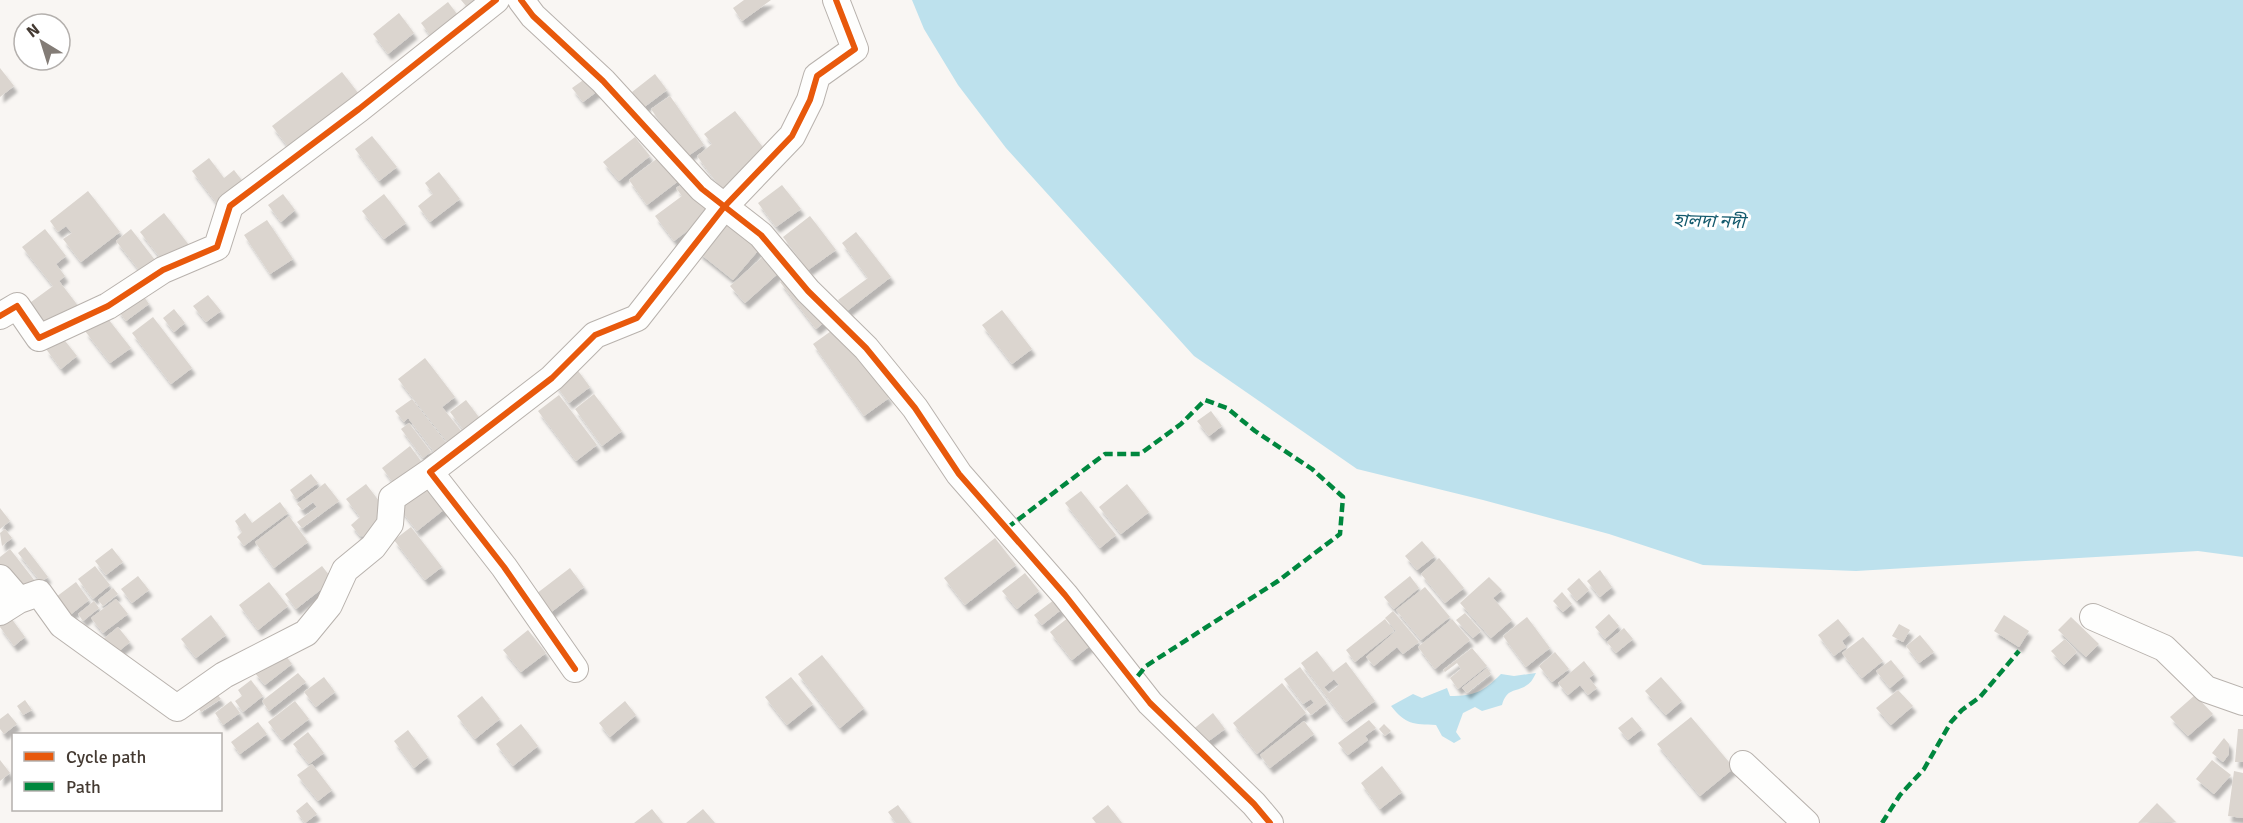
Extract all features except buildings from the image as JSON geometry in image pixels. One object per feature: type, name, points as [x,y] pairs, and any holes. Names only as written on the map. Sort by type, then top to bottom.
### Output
[{"type":"street","points":[[0,316],[16,306],[39,338],[108,306],[163,270],[217,247],[230,206],[359,109],[496,0]]},
{"type":"street","points":[[521,0],[533,16],[603,81],[702,189],[761,235],[808,291],[866,348],[915,408],[959,474],[1065,595],[1150,703],[1254,804],[1270,823]]},
{"type":"street","points":[[0,578],[10,606],[39,593],[62,625],[177,708],[224,675],[306,633],[329,605],[345,570],[373,547],[390,524],[392,498],[430,472],[552,378],[594,335],[637,318],[724,207],[792,136],[810,100],[817,76],[855,49],[836,0]]},
{"type":"street","points":[[430,472],[504,567],[575,669]]},
{"type":"street","points":[[2093,617],[2164,648],[2206,689],[2243,702]]},
{"type":"street","points":[[1743,764],[1806,823]]},
{"type":"water","name":"হালদা নদী","points":[[912,0],[2243,0],[2243,557],[2198,551],[1856,571],[1703,565],[1609,534],[1357,469],[1194,356],[1006,148],[958,85],[924,29]]},
{"type":"water","points":[[1536,673],[1528,684],[1506,695],[1502,705],[1482,711],[1475,707],[1463,713],[1456,732],[1461,739],[1454,743],[1442,736],[1436,725],[1410,722],[1401,717],[1391,706],[1413,694],[1422,698],[1447,688],[1450,696],[1466,695],[1484,689],[1501,674],[1514,676]]},
{"type":"marked path","points":[[1007,528],[1105,454],[1140,454],[1181,424],[1205,400],[1227,408],[1255,431],[1312,469],[1343,497],[1340,534],[1278,581],[1146,666],[1133,682]]},
{"type":"marked path","points":[[1882,823],[1900,795],[1924,769],[1951,722],[1962,710],[1980,697],[2019,651]]},
{"type":"cycle path","points":[[0,316],[17,306],[39,338],[108,306],[163,270],[217,247],[230,206],[359,109],[496,0]]},
{"type":"cycle path","points":[[521,0],[533,16],[603,81],[702,189],[761,235],[808,291],[866,348],[915,408],[959,474],[1065,595],[1150,703],[1254,804],[1270,823]]},
{"type":"cycle path","points":[[575,669],[504,567],[430,472],[552,378],[595,335],[637,318],[724,207],[792,136],[810,100],[817,76],[855,49],[836,0]]}]
